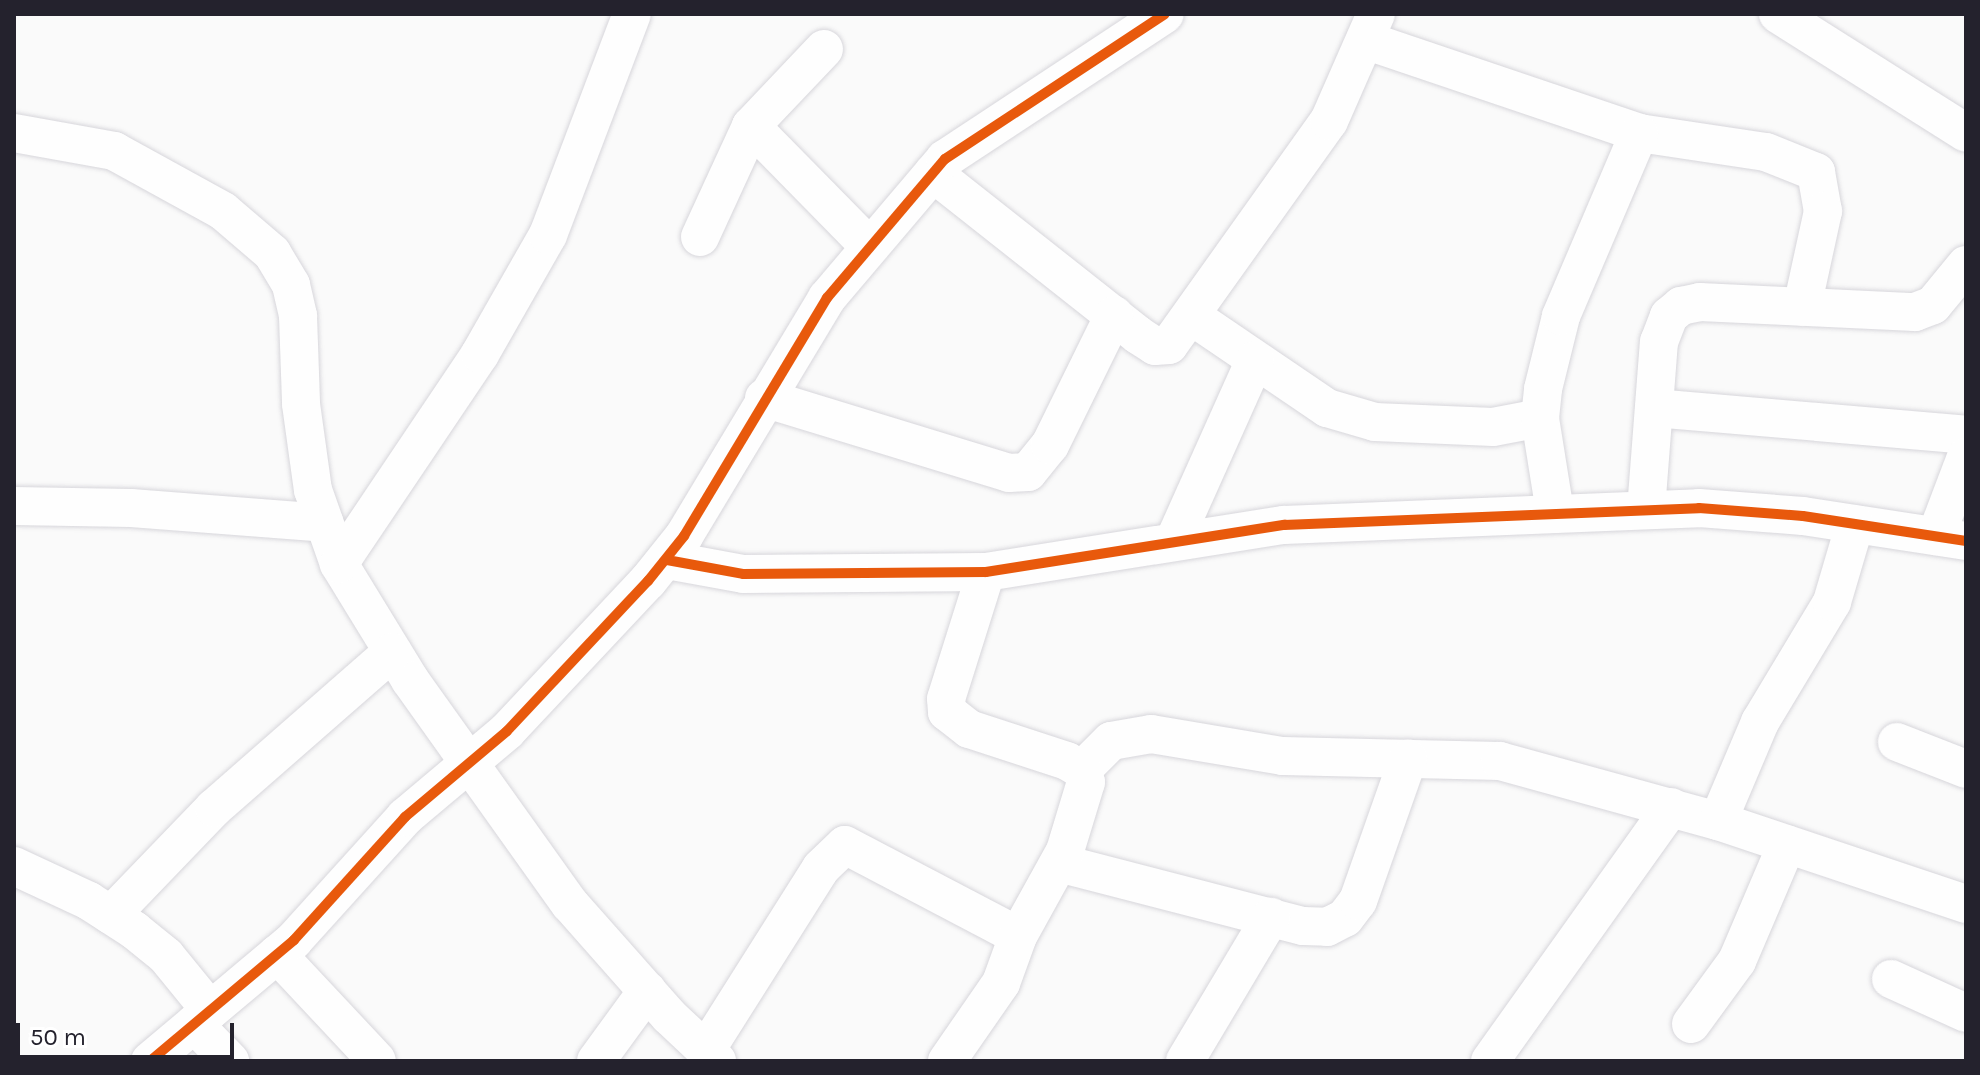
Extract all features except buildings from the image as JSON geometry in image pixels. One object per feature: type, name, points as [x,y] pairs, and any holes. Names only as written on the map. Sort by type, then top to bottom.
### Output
[{"type":"street","points":[[339,564],[480,354],[548,235],[632,14]]},
{"type":"street","points":[[150,1061],[277,954],[405,817],[507,731],[667,560],[827,298],[933,173],[987,126],[1165,14]]},
{"type":"street","points":[[1778,14],[1966,133]]},
{"type":"street","points":[[933,173],[1155,346],[1169,345],[1193,317],[1329,121],[1371,27],[1639,133],[1766,152],[1816,172],[1823,211],[1802,307]]},
{"type":"street","points":[[700,237],[751,126],[824,49]]},
{"type":"street","points":[[751,126],[869,246]]},
{"type":"street","points":[[14,133],[114,151],[223,211],[272,253],[291,285],[298,316],[301,404],[313,490],[339,564],[392,652],[570,904],[647,991],[711,1056],[821,868],[845,845],[1018,936]]},
{"type":"street","points":[[1555,512],[1540,418],[1561,316],[1639,133]]},
{"type":"street","points":[[1646,510],[1659,342],[1669,316],[1681,306],[1700,302],[1915,312],[1933,305],[1966,265]]},
{"type":"street","points":[[764,398],[1009,473],[1028,472],[1050,445],[1114,315]]},
{"type":"street","points":[[1193,317],[1327,408],[1375,422],[1493,427],[1540,418]]},
{"type":"street","points":[[1174,541],[1255,360]]},
{"type":"street","points":[[1654,408],[1900,425],[1966,435]]},
{"type":"street","points":[[667,560],[743,574],[986,572],[1284,525],[1699,508],[1855,524],[1951,539],[1966,457]]},
{"type":"street","points":[[14,506],[131,508],[324,523]]},
{"type":"street","points":[[1718,821],[1760,722],[1832,602],[1855,524]]},
{"type":"street","points":[[986,572],[946,699],[947,712],[969,729],[1082,770]]},
{"type":"street","points":[[111,915],[214,808],[392,652]]},
{"type":"street","points":[[1082,770],[1111,741],[1139,734],[1283,756],[1500,761],[1718,821],[1966,904]]},
{"type":"street","points":[[1897,742],[1966,769]]},
{"type":"street","points":[[1059,863],[1271,917],[1327,927],[1345,918],[1358,901],[1408,759]]},
{"type":"street","points":[[947,1061],[988,1007],[1018,936],[1059,863],[1083,800],[1086,782],[1082,770]]},
{"type":"street","points":[[1490,1061],[1671,807]]},
{"type":"street","points":[[1691,1024],[1737,961],[1787,844]]},
{"type":"street","points":[[14,866],[111,915],[166,956],[230,1061]]},
{"type":"street","points":[[1185,1061],[1271,917]]},
{"type":"street","points":[[277,954],[377,1061]]},
{"type":"street","points":[[1891,979],[1966,1013]]},
{"type":"street","points":[[596,1061],[647,991]]},
{"type":"cycle path","points":[[150,1061],[294,940],[405,817],[507,731],[648,581],[684,536],[827,298],[945,159],[1165,14]]},
{"type":"cycle path","points":[[667,560],[743,574],[986,572],[1284,525],[1699,508],[1803,516],[1966,541]]}]
